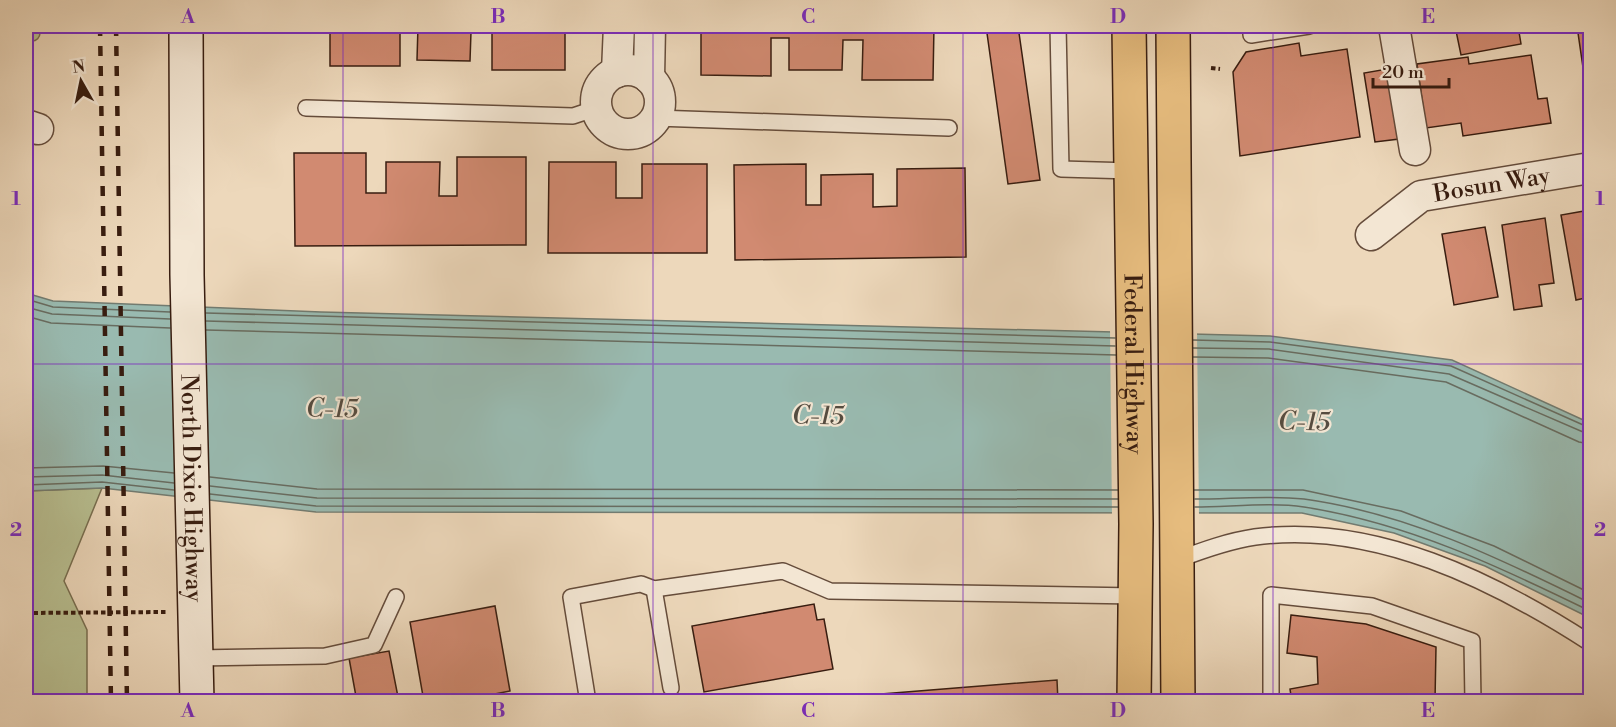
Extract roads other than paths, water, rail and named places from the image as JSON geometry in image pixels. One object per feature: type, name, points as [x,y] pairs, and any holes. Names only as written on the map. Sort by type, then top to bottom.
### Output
[{"type":"main road","name":"Federal Highway","points":[[1129,26],[1136,524],[1134,702]]},
{"type":"main road","name":"Federal Highway","points":[[1173,26],[1178,702]]},
{"type":"main road","points":[[1136,563],[1177,560]]},
{"type":"street","name":"North Dixie Highway","points":[[186,26],[187,275],[197,702]]},
{"type":"street","points":[[617,72],[619,26]]},
{"type":"street","points":[[649,78],[628,70],[617,72],[600,86],[596,97],[597,108],[608,127],[618,133],[640,132],[649,127],[656,118],[660,108],[660,97],[649,78],[650,26]]},
{"type":"street","points":[[1394,26],[1415,150]]},
{"type":"street","name":"Bosun Way","points":[[1371,235],[1421,196],[1590,168]]},
{"type":"lane","points":[[1058,26],[1061,169],[1132,171]]},
{"type":"lane","points":[[1251,26],[1251,35],[1309,26]]},
{"type":"lane","points":[[306,108],[573,116],[597,108]]},
{"type":"lane","points":[[656,118],[949,128]]},
{"type":"lane","points":[[1177,560],[1221,544],[1257,537],[1317,535],[1371,545],[1434,561],[1486,582],[1534,607],[1590,643]]},
{"type":"lane","points":[[588,702],[571,597],[641,584],[654,589],[783,571],[830,591],[1136,596]]},
{"type":"lane","points":[[654,589],[671,688]]},
{"type":"lane","points":[[1271,702],[1271,595],[1372,606],[1472,641],[1473,702]]},
{"type":"lane","points":[[196,658],[325,656],[374,645],[396,597]]},
{"type":"water","name":"C-15","points":[[26,293],[53,301],[321,312],[1270,336],[1452,360],[1590,423],[1590,618],[1485,566],[1394,533],[1302,513],[316,512],[102,488],[26,491]]},
{"type":"railway","points":[[100,26],[111,702]]},
{"type":"railway","points":[[116,26],[127,702]]}]
